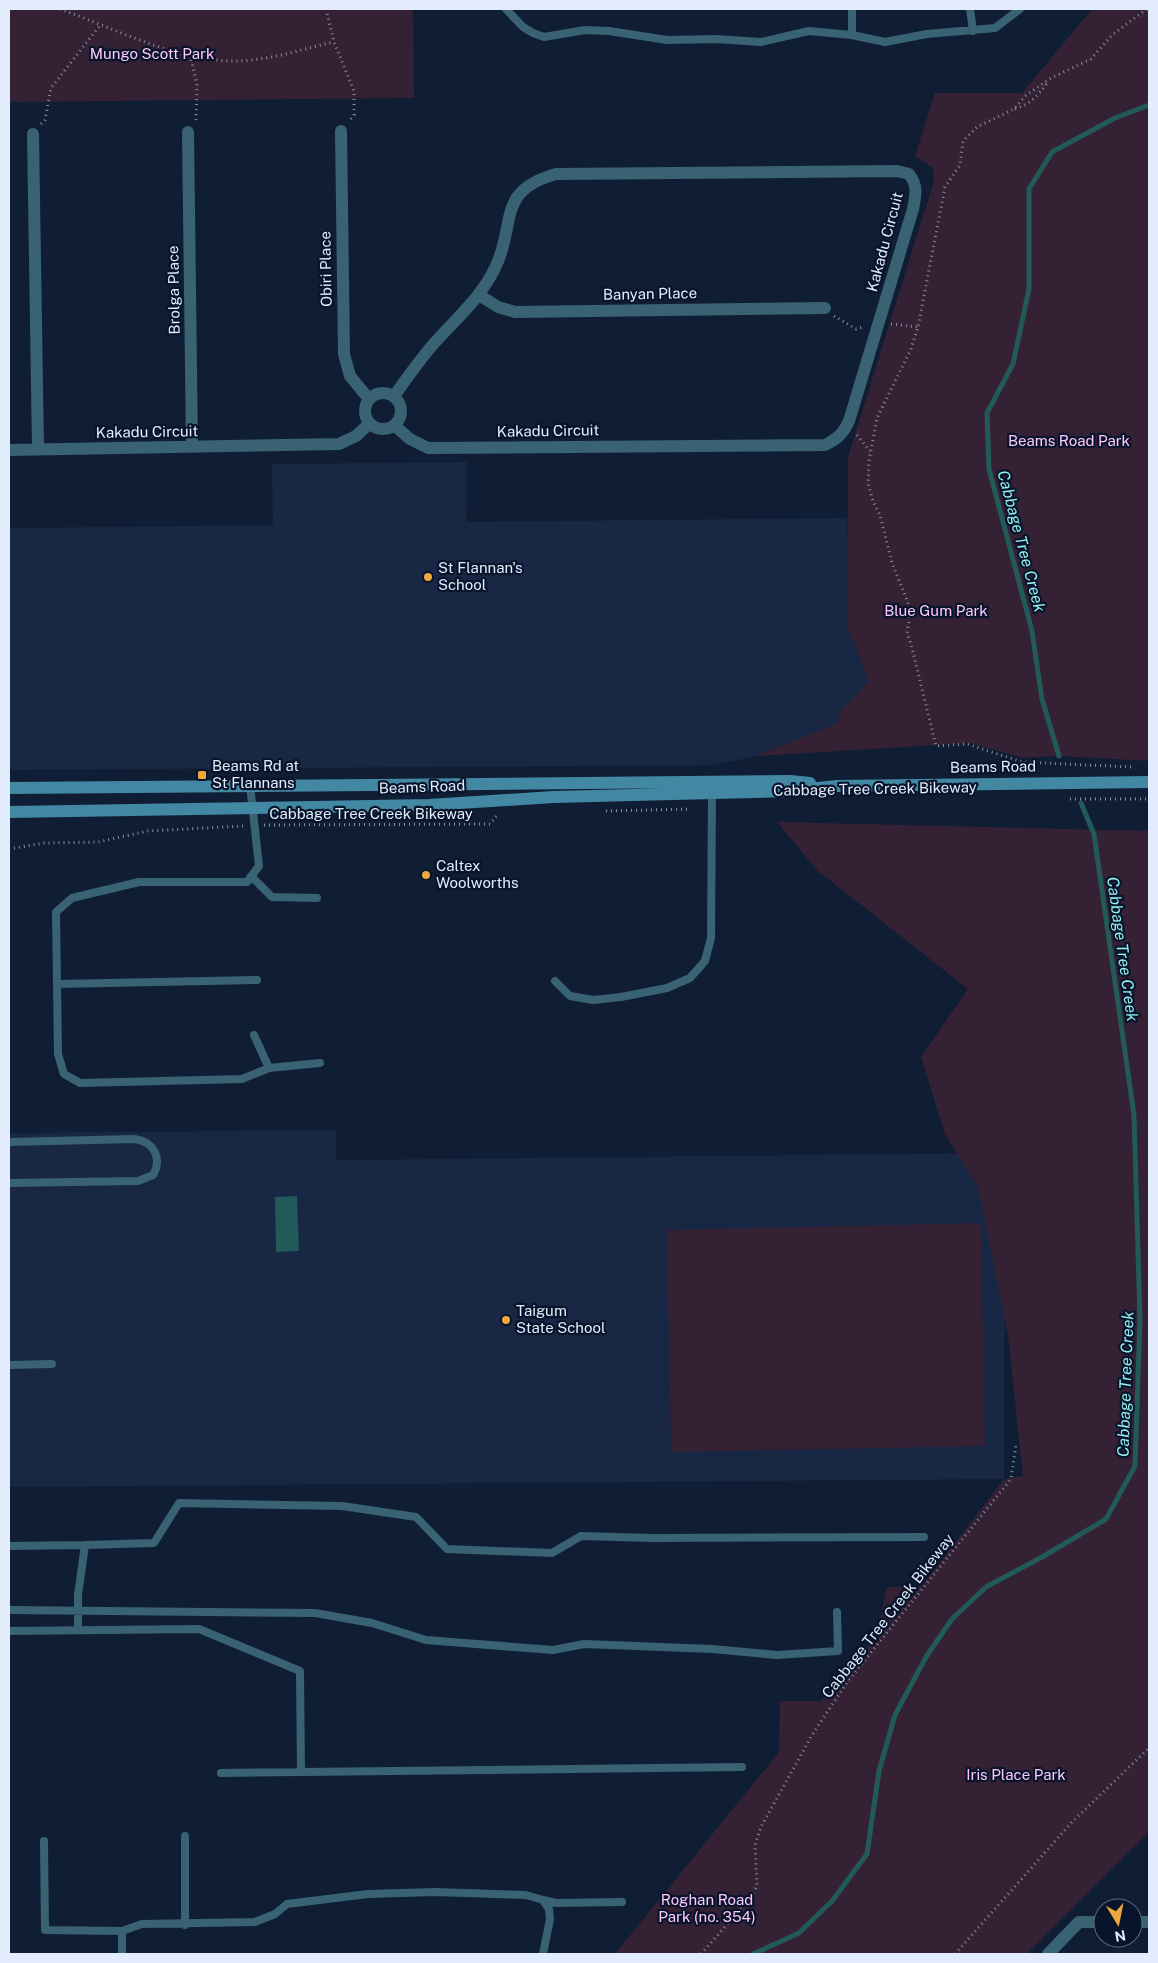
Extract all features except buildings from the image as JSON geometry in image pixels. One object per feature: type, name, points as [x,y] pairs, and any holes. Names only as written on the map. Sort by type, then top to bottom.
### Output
[{"type":"main road","name":"Beams Road","points":[[9,788],[250,785],[581,785],[790,781],[837,786]]},
{"type":"main road","name":"Beams Road","points":[[9,812],[429,805],[553,797],[789,791],[837,786],[1149,782]]},
{"type":"street","name":"Obiri Place","points":[[340,131],[344,354],[350,376],[369,399]]},
{"type":"street","name":"Brolga Place","points":[[188,132],[192,447]]},
{"type":"street","points":[[33,134],[38,449]]},
{"type":"street","name":"Kakadu Circuit","points":[[394,396],[436,340],[480,296],[496,267],[513,203],[522,189],[538,179],[556,174],[898,170],[909,174],[916,183],[916,194],[880,323],[849,422],[843,434],[825,444],[428,448],[410,439],[395,426]]},
{"type":"street","name":"Banyan Place","points":[[480,296],[498,308],[515,312],[825,308]]},
{"type":"street","points":[[384,392],[394,396],[402,410],[395,426],[384,430],[369,424],[364,409],[369,399],[384,392]]},
{"type":"street","name":"Kakadu Circuit","points":[[9,450],[338,444],[356,436],[369,424]]},
{"type":"street","points":[[1048,1954],[1079,1922],[1093,1922]]},
{"type":"lane","points":[[506,9],[532,34],[544,36],[585,30],[609,31],[667,40],[716,39],[761,42],[809,31],[852,35],[885,42],[927,34],[973,32],[995,28],[1020,9]]},
{"type":"lane","points":[[852,9],[852,35]]},
{"type":"lane","points":[[970,9],[973,32]]},
{"type":"lane","points":[[250,785],[259,866],[247,882],[139,882],[72,898],[56,912],[58,1054],[64,1074],[80,1083],[242,1079],[269,1068],[320,1063]]},
{"type":"lane","points":[[555,981],[570,996],[593,1000],[621,997],[667,988],[690,978],[705,961],[711,938],[712,793]]},
{"type":"lane","points":[[251,876],[272,898],[318,898]]},
{"type":"lane","points":[[57,984],[257,980]]},
{"type":"lane","points":[[254,1035],[269,1068]]},
{"type":"lane","points":[[9,1142],[141,1140],[153,1148],[157,1163],[153,1175],[138,1182],[9,1183]]},
{"type":"lane","points":[[9,1365],[52,1364]]},
{"type":"lane","points":[[9,1546],[154,1543],[179,1502],[342,1506],[416,1517],[447,1549],[552,1553],[581,1536],[653,1538],[924,1537]]},
{"type":"lane","points":[[78,1630],[78,1610],[85,1545]]},
{"type":"lane","points":[[9,1610],[315,1613],[372,1623],[426,1640],[512,1648],[553,1650],[584,1644],[712,1649],[777,1655],[838,1652],[837,1612]]},
{"type":"lane","points":[[9,1631],[199,1629],[300,1671],[301,1772]]},
{"type":"lane","points":[[221,1773],[742,1767]]},
{"type":"lane","points":[[185,1836],[185,1925]]},
{"type":"lane","points":[[44,1841],[45,1930],[122,1931],[142,1924],[185,1925],[255,1922],[275,1914],[287,1904],[368,1894],[435,1892],[535,1896],[556,1903],[622,1902]]},
{"type":"lane","points":[[543,1900],[549,1909],[550,1919],[543,1954]]},
{"type":"lane","points":[[122,1931],[122,1954]]},
{"type":"path","points":[[60,9],[190,55],[225,60],[258,60],[334,42]]},
{"type":"path","points":[[326,9],[334,42],[354,91],[354,115],[340,131]]},
{"type":"path","points":[[1014,109],[1025,96],[1051,78],[1091,59],[1112,35],[1147,9]]},
{"type":"path","points":[[33,134],[45,120],[51,88],[101,24]]},
{"type":"path","points":[[188,132],[196,121],[197,84],[190,55]]},
{"type":"path","points":[[1051,78],[1038,97],[1028,104],[977,127],[963,141],[960,165],[945,187],[918,327],[911,349],[877,418],[870,452],[868,482],[873,501],[880,515],[892,563],[911,610],[907,633],[912,644],[936,746],[967,744],[1022,762],[1141,767]]},
{"type":"path","points":[[840,322],[856,329]]},
{"type":"path","points":[[880,323],[918,327]]},
{"type":"path","points":[[849,422],[870,452]]},
{"type":"path","points":[[1063,799],[1149,799]]},
{"type":"path","points":[[596,811],[663,811],[712,807]]},
{"type":"path","name":"Cabbage Tree Creek Bikeway","points":[[9,849],[44,843],[98,842],[148,831],[255,826],[490,824],[500,812]]},
{"type":"path","name":"Cabbage Tree Creek Bikeway","points":[[701,1954],[750,1897],[757,1886],[755,1845],[761,1828],[812,1734],[848,1681],[1011,1479],[1016,1444]]},
{"type":"path","points":[[954,1954],[1072,1822],[1149,1748]]},
{"type":"shaded area","name":"St Flannan's School","points":[[467,462],[466,522],[847,518],[847,626],[880,707],[756,756],[715,765],[9,770],[9,528],[273,525],[272,464]]},
{"type":"shaded area","name":"Taigum State School","points":[[336,1130],[336,1160],[1005,1153],[1004,1479],[9,1487],[9,1133]]},
{"type":"shaded area","points":[[297,1196],[299,1251],[276,1252],[275,1197]]},
{"type":"green space","name":"Mungo Scott Park","points":[[9,9],[413,9],[414,98],[9,102]]},
{"type":"green space","points":[[1092,9],[1149,9],[1149,761],[1059,756],[1023,758],[970,743],[756,756],[838,723],[839,713],[869,681],[847,626],[848,457],[934,181],[933,168],[915,156],[935,93],[1022,93]]},
{"type":"green space","points":[[777,822],[1149,831],[1149,1832],[1027,1954],[615,1954],[779,1752],[780,1701],[821,1701],[876,1637],[887,1587],[922,1586],[1004,1479],[1023,1476],[1008,1335],[978,1187],[945,1134],[921,1057],[968,989],[818,871]]},
{"type":"green space","points":[[981,1223],[985,1446],[671,1452],[667,1230]]},
{"type":"waterway","name":"Cabbage Tree Creek","points":[[1059,756],[1042,699],[1032,631],[989,469],[987,413],[1013,364],[1029,289],[1029,189],[1052,152],[1115,118],[1149,105]]},
{"type":"waterway","name":"Cabbage Tree Creek","points":[[753,1954],[799,1933],[832,1901],[867,1854],[879,1771],[895,1715],[926,1657],[952,1619],[986,1587],[1044,1556],[1106,1519],[1135,1466],[1140,1319],[1134,1115],[1094,834],[1081,803]]},
{"type":"place","name":"St Flannan's School","points":[[428,577]]},
{"type":"place","name":"Beams Rd at St Flannans","points":[[202,775]]},
{"type":"place","name":"Caltex Woolworths","points":[[426,875]]},
{"type":"place","name":"Taigum State School","points":[[506,1320]]},
{"type":"park label","name":"Beams Road Park","points":[[1069,441]]},
{"type":"park label","name":"Blue Gum Park","points":[[936,611]]},
{"type":"park label","name":"Iris Place Park","points":[[1016,1775]]},
{"type":"park label","name":"Roghan Road Park (no. 354)","points":[[707,1908]]}]
